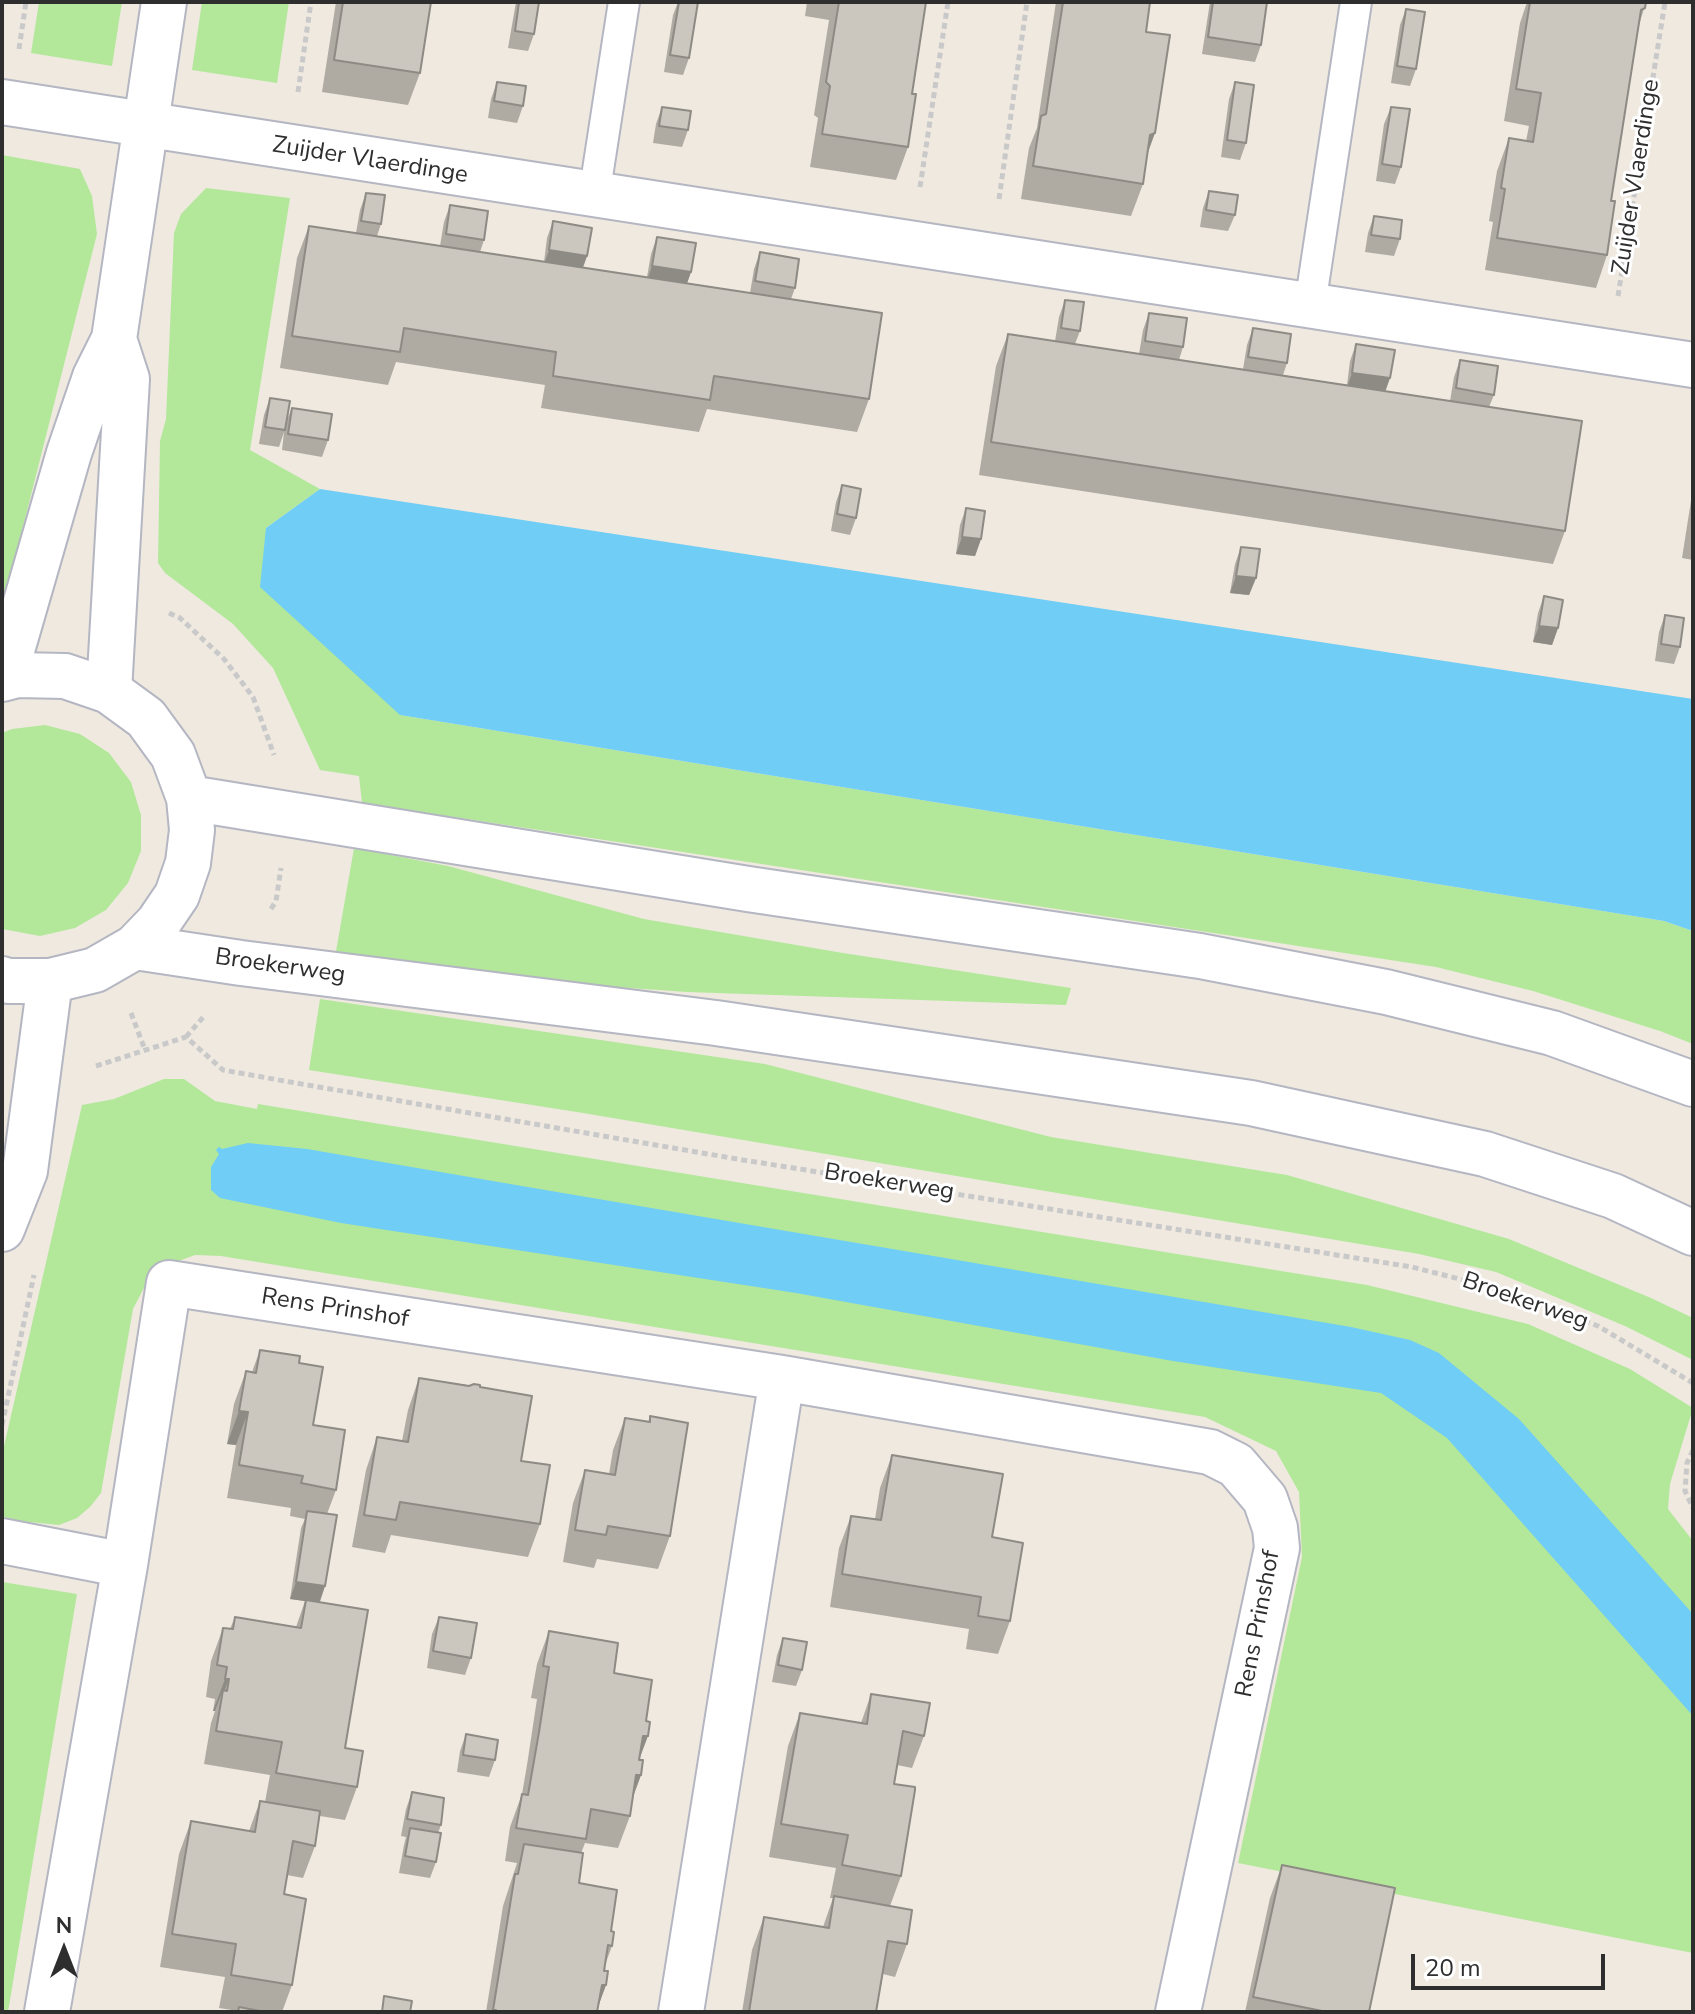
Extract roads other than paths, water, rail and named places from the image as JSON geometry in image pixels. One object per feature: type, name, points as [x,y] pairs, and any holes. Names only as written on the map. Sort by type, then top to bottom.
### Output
[{"type":"street","points":[[2,979],[50,981],[95,970],[135,947],[158,923],[177,895],[188,863],[192,830],[189,798],[173,755],[146,718],[109,691],[65,676],[17,675],[3,678],[69,453],[95,377],[114,339],[164,2]]},
{"type":"street","name":"Zuijder Vlaerdinge","points":[[2,102],[1693,365]]},
{"type":"street","points":[[109,691],[127,379],[114,339]]},
{"type":"street","points":[[189,798],[748,889],[1200,956],[1386,992],[1552,1033],[1693,1084]]},
{"type":"street","name":"Broekerweg","points":[[135,947],[716,1023],[1251,1103],[1485,1154],[1613,1196],[1693,1233]]},
{"type":"street","points":[[2,1229],[25,1171],[50,981]]},
{"type":"street","name":"Rens Prinshof","points":[[47,2012],[125,1565],[169,1283],[782,1378],[1210,1452],[1236,1465],[1265,1499],[1275,1528],[1277,1548],[1178,2012]]},
{"type":"street","points":[[681,2012],[782,1378]]},
{"type":"street","points":[[2,1541],[125,1565]]},
{"type":"lane","points":[[594,196],[624,2]]},
{"type":"lane","points":[[1310,305],[1356,2]]},
{"type":"water","points":[[320,489],[1693,699],[1693,931],[1664,921],[400,715],[260,587],[266,528]]},
{"type":"water","points":[[248,1143],[307,1149],[1351,1327],[1410,1340],[1439,1353],[1519,1419],[1693,1614],[1693,1716],[1447,1438],[1381,1393],[1173,1361],[796,1293],[341,1223],[220,1198],[211,1190],[211,1167],[219,1154],[216,1150]]}]
